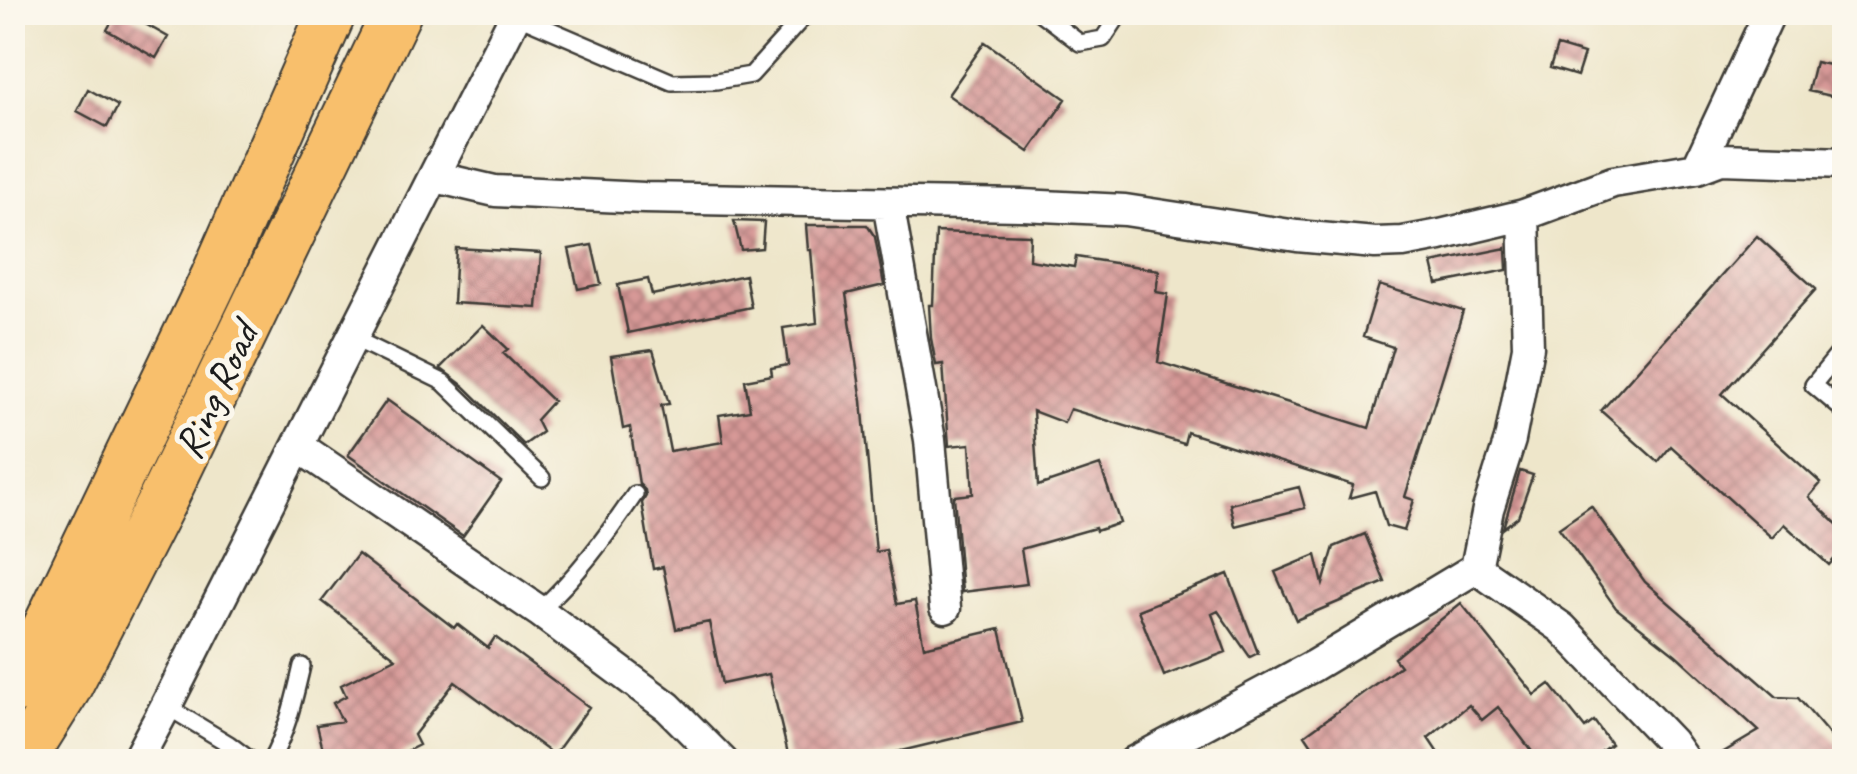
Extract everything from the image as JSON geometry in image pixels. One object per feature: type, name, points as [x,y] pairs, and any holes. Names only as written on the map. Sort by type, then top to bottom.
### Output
[{"type":"main road","name":"Ring Road","points":[[18,671],[207,294],[332,12]]},
{"type":"main road","name":"Ring Road","points":[[20,762],[66,689],[163,499],[398,12]]},
{"type":"street","points":[[1697,168],[1770,12]]},
{"type":"street","points":[[136,762],[516,14]]},
{"type":"street","points":[[434,177],[496,191],[1125,210],[1297,236],[1375,243],[1440,236],[1524,214],[1613,182],[1697,168],[1721,159],[1844,164]]},
{"type":"street","points":[[888,203],[930,440],[945,608]]},
{"type":"street","points":[[1134,762],[1312,666],[1476,568],[1488,509],[1510,440],[1528,347],[1524,214]]},
{"type":"street","points":[[298,446],[538,611],[668,707],[723,762]]},
{"type":"street","points":[[1476,568],[1562,628],[1671,742],[1685,762]]},
{"type":"lane","points":[[516,14],[672,82],[750,75],[808,12]]},
{"type":"lane","points":[[1039,12],[1080,43],[1104,39],[1121,12]]},
{"type":"lane","points":[[353,338],[443,382],[542,478]]},
{"type":"lane","points":[[1844,346],[1813,384],[1844,411]]},
{"type":"lane","points":[[538,611],[592,557],[635,494]]},
{"type":"lane","points":[[270,762],[291,714],[302,666]]},
{"type":"lane","points":[[166,706],[253,762]]},
{"type":"building","points":[[117,12],[124,12],[168,37],[156,58],[107,30]]},
{"type":"building","points":[[985,42],[1066,99],[1029,152],[948,95]]},
{"type":"building","points":[[1557,46],[1584,54],[1577,76],[1550,68]]},
{"type":"building","points":[[1815,62],[1844,68],[1844,99],[1808,91]]},
{"type":"building","points":[[88,89],[118,106],[107,127],[77,111]]},
{"type":"building","points":[[734,221],[764,222],[762,248],[741,250]]},
{"type":"building","points":[[806,225],[867,225],[875,237],[884,285],[846,294],[862,401],[876,552],[886,550],[897,604],[915,601],[924,647],[1000,629],[1022,722],[855,762],[790,762],[769,674],[722,684],[709,622],[676,629],[663,567],[653,569],[642,503],[645,490],[639,484],[630,427],[623,429],[611,356],[653,350],[669,404],[661,405],[670,451],[723,442],[719,415],[750,410],[745,380],[772,375],[771,368],[788,365],[783,328],[817,323]]},
{"type":"building","points":[[936,232],[1030,235],[1029,260],[1074,267],[1076,257],[1159,270],[1156,292],[1168,294],[1158,362],[1369,428],[1393,347],[1363,337],[1379,285],[1463,311],[1405,497],[1414,500],[1404,531],[1386,526],[1375,491],[1349,498],[1353,485],[1187,432],[1184,444],[1070,409],[1064,423],[1033,411],[1038,486],[1100,465],[1120,523],[1021,549],[1027,584],[962,592],[954,496],[973,494],[970,444],[949,446],[943,364],[936,365],[931,338],[929,305],[933,305]]},
{"type":"building","points":[[1757,236],[1816,289],[1722,394],[1821,483],[1809,497],[1844,531],[1844,548],[1829,565],[1784,524],[1772,538],[1671,446],[1658,462],[1601,411]]},
{"type":"building","points":[[592,245],[601,284],[578,289],[569,249]]},
{"type":"building","points":[[456,248],[541,253],[537,308],[453,303]]},
{"type":"building","points":[[1506,248],[1507,270],[1437,284],[1432,263]]},
{"type":"building","points":[[745,275],[751,307],[628,333],[618,285],[648,279],[652,295]]},
{"type":"building","points":[[483,325],[508,349],[503,353],[553,401],[536,420],[542,432],[524,445],[440,368]]},
{"type":"building","points":[[387,400],[501,482],[463,536],[348,455]]},
{"type":"building","points":[[1520,471],[1533,475],[1518,517],[1503,528]]},
{"type":"building","points":[[1299,487],[1305,508],[1235,526],[1230,504]]},
{"type":"building","points":[[1591,506],[1645,582],[1777,697],[1798,698],[1844,752],[1820,762],[1707,762],[1759,731],[1676,655],[1616,608],[1559,528]]},
{"type":"building","points":[[1365,534],[1385,582],[1296,620],[1275,572],[1316,555],[1323,584],[1334,547]]},
{"type":"building","points":[[358,554],[454,628],[457,624],[488,648],[495,637],[589,707],[554,755],[455,682],[414,735],[419,745],[385,762],[326,762],[317,725],[342,721],[333,703],[346,696],[341,685],[396,658],[322,601]]},
{"type":"building","points":[[1228,574],[1258,653],[1250,657],[1218,611],[1212,614],[1226,652],[1164,676],[1138,610]]},
{"type":"building","points":[[1461,603],[1535,695],[1550,684],[1585,728],[1594,721],[1611,744],[1588,762],[1540,762],[1498,707],[1482,720],[1469,705],[1428,738],[1444,762],[1323,762],[1305,735],[1400,666],[1394,658]]}]
